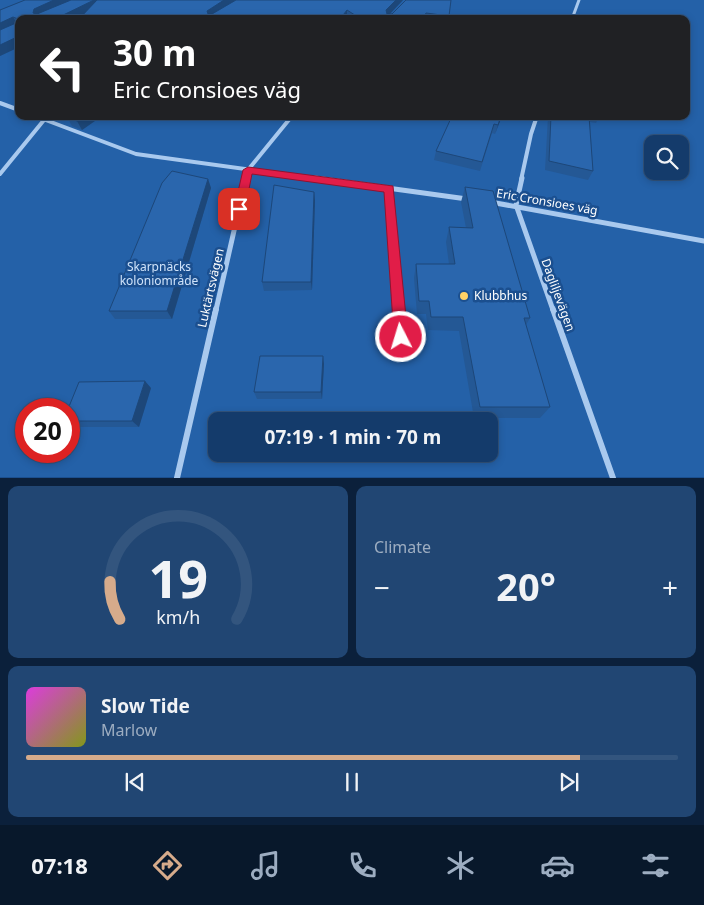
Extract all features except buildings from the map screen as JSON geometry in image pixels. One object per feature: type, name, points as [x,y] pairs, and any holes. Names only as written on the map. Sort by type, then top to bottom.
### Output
[{"type":"street","points":[[573,15],[579,0]]},
{"type":"street","points":[[0,103],[15,109]]},
{"type":"street","points":[[0,174],[2,169],[44,120]]},
{"type":"street","name":"Eric Cronsioes väg","points":[[44,120],[136,154],[477,200]]},
{"type":"street","name":"Luktärtsvägen","points":[[177,478],[248,170],[289,120]]},
{"type":"street","points":[[516,206],[531,134],[536,120]]},
{"type":"street","name":"Eric Cronsioes väg","points":[[486,202],[704,240]]},
{"type":"street","name":"Dagliljevägen","points":[[516,206],[613,478]]},
{"type":"lane","points":[[389,189],[401,337]]},
{"type":"green space","name":"Skarpnäcks koloniområde","points":[[0,0],[704,0],[704,477],[0,477]]},
{"type":"place","name":"Klubbhus","points":[[464,296]]},
{"type":"route","points":[[239,209],[248,170],[389,189],[401,337]]}]
